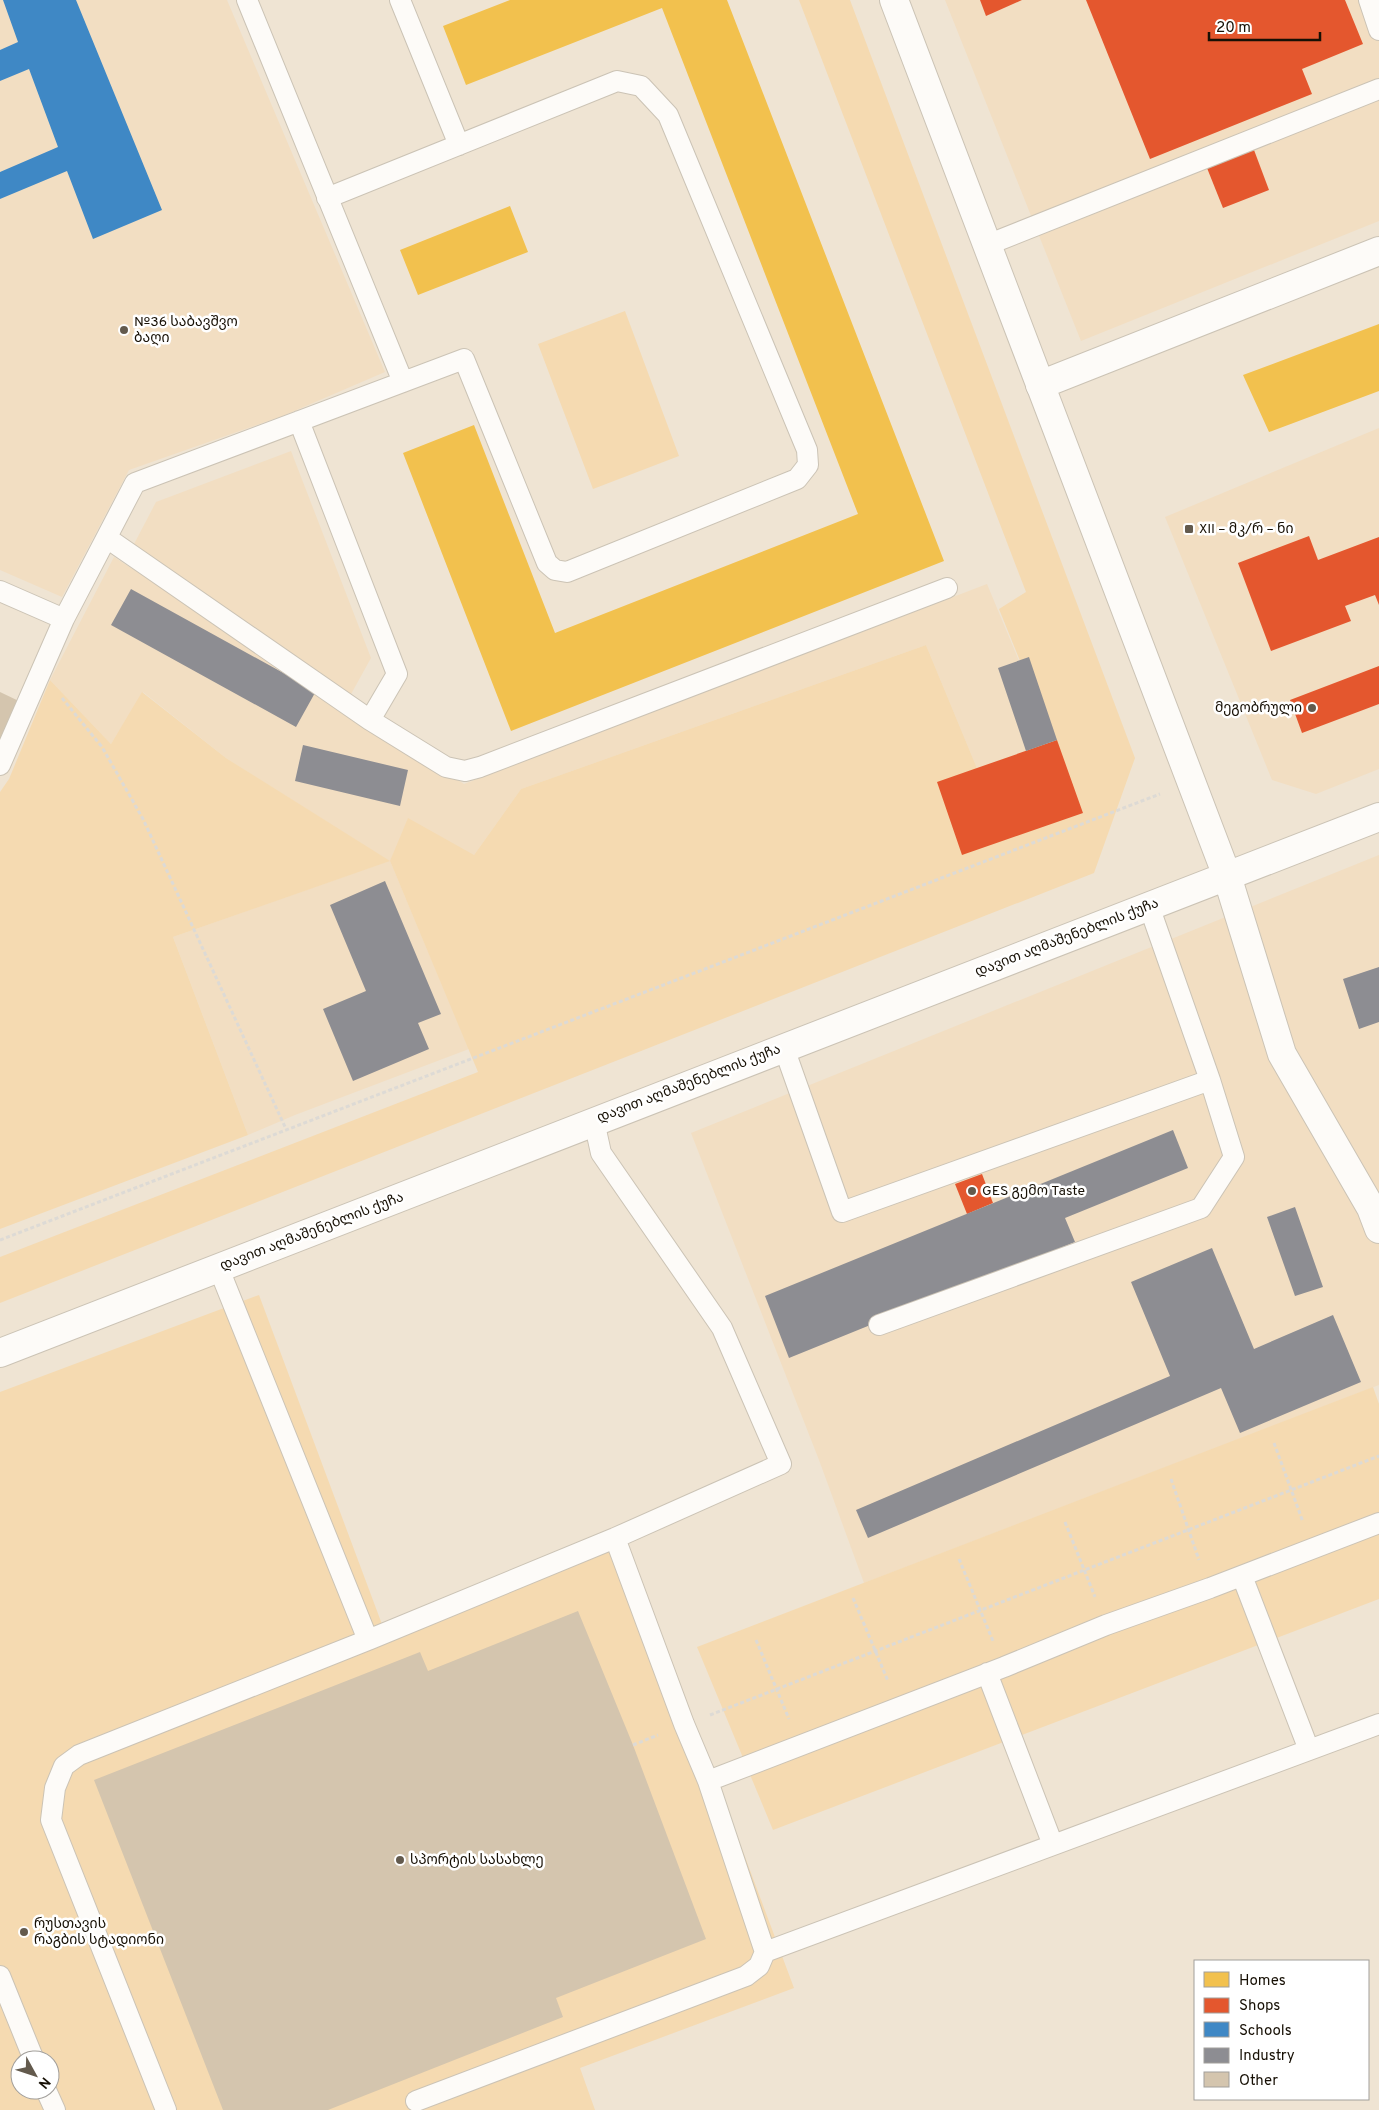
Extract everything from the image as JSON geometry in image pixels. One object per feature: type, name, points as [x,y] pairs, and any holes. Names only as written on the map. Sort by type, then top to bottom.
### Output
[{"type":"street","points":[[894,0],[1227,876],[1282,1054],[1371,1208],[1379,1229]]},
{"type":"street","points":[[1040,385],[1379,251]]},
{"type":"street","name":"დავით აღმაშენებლის ქუჩა","points":[[0,1353],[1379,817]]},
{"type":"lane","points":[[247,0],[402,382]]},
{"type":"lane","points":[[400,0],[459,145]]},
{"type":"lane","points":[[1369,0],[1379,30]]},
{"type":"lane","points":[[0,765],[64,619],[134,483],[402,382],[464,359],[547,563],[555,570],[566,572],[797,479],[808,465],[807,450],[668,115],[642,86],[617,80],[327,198]]},
{"type":"lane","points":[[987,245],[1379,89]]},
{"type":"lane","points":[[299,421],[397,674],[370,720]]},
{"type":"lane","points":[[106,538],[370,720],[446,767],[465,771],[480,767],[947,588]]},
{"type":"lane","points":[[0,591],[64,619]]},
{"type":"lane","points":[[879,1325],[1201,1208],[1234,1157],[1210,1080],[1149,906]]},
{"type":"lane","points":[[784,1048],[842,1212],[1210,1080]]},
{"type":"lane","points":[[166,2110],[51,1820],[55,1788],[64,1766],[79,1756],[615,1538],[781,1464],[722,1328],[601,1153],[594,1121]]},
{"type":"lane","points":[[219,1269],[368,1640]]},
{"type":"lane","points":[[708,1781],[1106,1625],[1210,1588],[1379,1523]]},
{"type":"lane","points":[[416,2101],[746,1976],[759,1966],[765,1952],[708,1781],[684,1724],[615,1538]]},
{"type":"lane","points":[[1242,1576],[1309,1750]]},
{"type":"lane","points":[[995,1670],[1053,1845]]},
{"type":"lane","points":[[765,1952],[1379,1724]]},
{"type":"lane","points":[[0,1976],[30,2050]]},
{"type":"path","points":[[40,672],[102,747],[142,818],[286,1129]]},
{"type":"path","points":[[0,1240],[1191,782]]},
{"type":"path","points":[[1274,1443],[1312,1549]]},
{"type":"path","points":[[632,1745],[1379,1456]]},
{"type":"path","points":[[1171,1479],[1210,1588]]},
{"type":"path","points":[[1065,1522],[1086,1570],[1106,1625]]},
{"type":"path","points":[[959,1559],[980,1611],[995,1670]]},
{"type":"path","points":[[853,1598],[899,1707]]},
{"type":"path","points":[[756,1640],[799,1745]]},
{"type":"shaded area","name":"№36 საბავშვო ბაღი","points":[[0,0],[227,0],[385,372],[285,415],[129,470],[62,597],[0,570]]},
{"type":"shaded area","points":[[799,0],[850,0],[1135,758],[1094,873],[0,1303],[0,1257],[478,1072],[390,861],[408,818],[474,855],[521,789],[926,645],[979,773],[1054,745],[999,609],[1026,592]]},
{"type":"shaded area","points":[[945,0],[1379,0],[1379,221],[1081,341]]},
{"type":"shaded area","points":[[625,311],[679,456],[593,489],[538,344]]},
{"type":"shaded area","points":[[1379,428],[1379,769],[1316,794],[1272,780],[1165,517]]},
{"type":"shaded area","points":[[291,451],[371,658],[350,696],[133,546],[156,502]]},
{"type":"shaded area","points":[[114,557],[464,784],[987,584],[1054,745],[979,773],[926,645],[521,789],[474,855],[390,861],[469,1049],[295,1115],[248,1135],[173,937],[389,861],[226,758],[143,692],[111,744],[50,680]]},
{"type":"shaded area","points":[[50,680],[111,744],[142,692],[226,758],[390,861],[173,937],[248,1135],[0,1229],[0,792],[9,779]]},
{"type":"shaded area","points":[[1379,855],[1379,1385],[864,1583],[819,1460],[691,1133]]},
{"type":"shaded area","points":[[259,1295],[386,1635],[628,1544],[794,1988],[580,2068],[595,2110],[0,2110],[0,1392]]},
{"type":"shaded area","points":[[1373,1387],[1379,1404],[1379,1599],[773,1830],[697,1647]]},
{"type":"building: Homes","points":[[510,0],[727,0],[944,561],[511,731],[403,453],[474,425],[555,633],[858,514],[662,8],[466,85],[443,26]]},
{"type":"building: Homes","points":[[510,206],[528,252],[418,295],[400,250]]},
{"type":"building: Homes","points":[[1379,324],[1379,391],[1269,432],[1243,375]]},
{"type":"building: Shops","points":[[980,0],[1022,0],[986,16]]},
{"type":"building: Shops","points":[[1086,0],[1345,0],[1363,44],[1302,69],[1312,94],[1150,159]]},
{"type":"building: Shops","points":[[1254,150],[1269,190],[1223,208],[1207,168]]},
{"type":"building: Shops","points":[[1309,536],[1318,560],[1379,537],[1379,605],[1375,595],[1345,606],[1351,621],[1271,651],[1238,563]]},
{"type":"building: Shops","points":[[1379,666],[1379,704],[1302,733],[1290,700]]},
{"type":"building: Shops","points":[[1057,740],[1083,813],[962,855],[937,782]]},
{"type":"building: Shops","points":[[982,1174],[993,1203],[967,1214],[955,1184]]},
{"type":"building: Schools","points":[[3,0],[76,0],[162,210],[93,239],[67,171],[0,199],[0,172],[58,147],[29,69],[0,81],[0,50],[18,42]]},
{"type":"building: Industry","points":[[131,589],[316,691],[296,727],[111,625]]},
{"type":"building: Industry","points":[[1029,657],[1057,740],[1026,751],[998,668]]},
{"type":"building: Industry","points":[[303,745],[408,770],[400,806],[295,781]]},
{"type":"building: Industry","points":[[385,881],[441,1014],[418,1023],[429,1049],[353,1081],[323,1009],[366,991],[330,905]]},
{"type":"building: Industry","points":[[1379,967],[1379,1022],[1359,1029],[1343,979]]},
{"type":"building: Industry","points":[[1173,1130],[1188,1168],[1065,1218],[1075,1242],[789,1358],[765,1296]]},
{"type":"building: Industry","points":[[1295,1207],[1323,1287],[1295,1296],[1267,1217]]},
{"type":"building: Industry","points":[[1212,1248],[1254,1349],[1333,1315],[1361,1382],[1240,1433],[1221,1388],[868,1538],[856,1510],[1170,1376],[1131,1282]]},
{"type":"building: Other","points":[[0,692],[23,703],[0,749]]},
{"type":"building: Other","name":"სპორტის სასახლე","points":[[578,1611],[633,1745],[706,1939],[556,1998],[563,2017],[328,2110],[223,2110],[94,1780],[420,1652],[428,1671]]},
{"type":"place","name":"№36 საბავშვო ბაღი","points":[[124,330]]},
{"type":"place","name":"XII – მკ/რ – ნი","points":[[1189,529]]},
{"type":"place","name":"მეგობრული","points":[[1312,708]]},
{"type":"place","name":"GES გემო Taste","points":[[972,1191]]},
{"type":"place","name":"სპორტის სასახლე","points":[[400,1860]]},
{"type":"place","name":"რუსთავის რაგბის სტადიონი","points":[[24,1932]]}]
